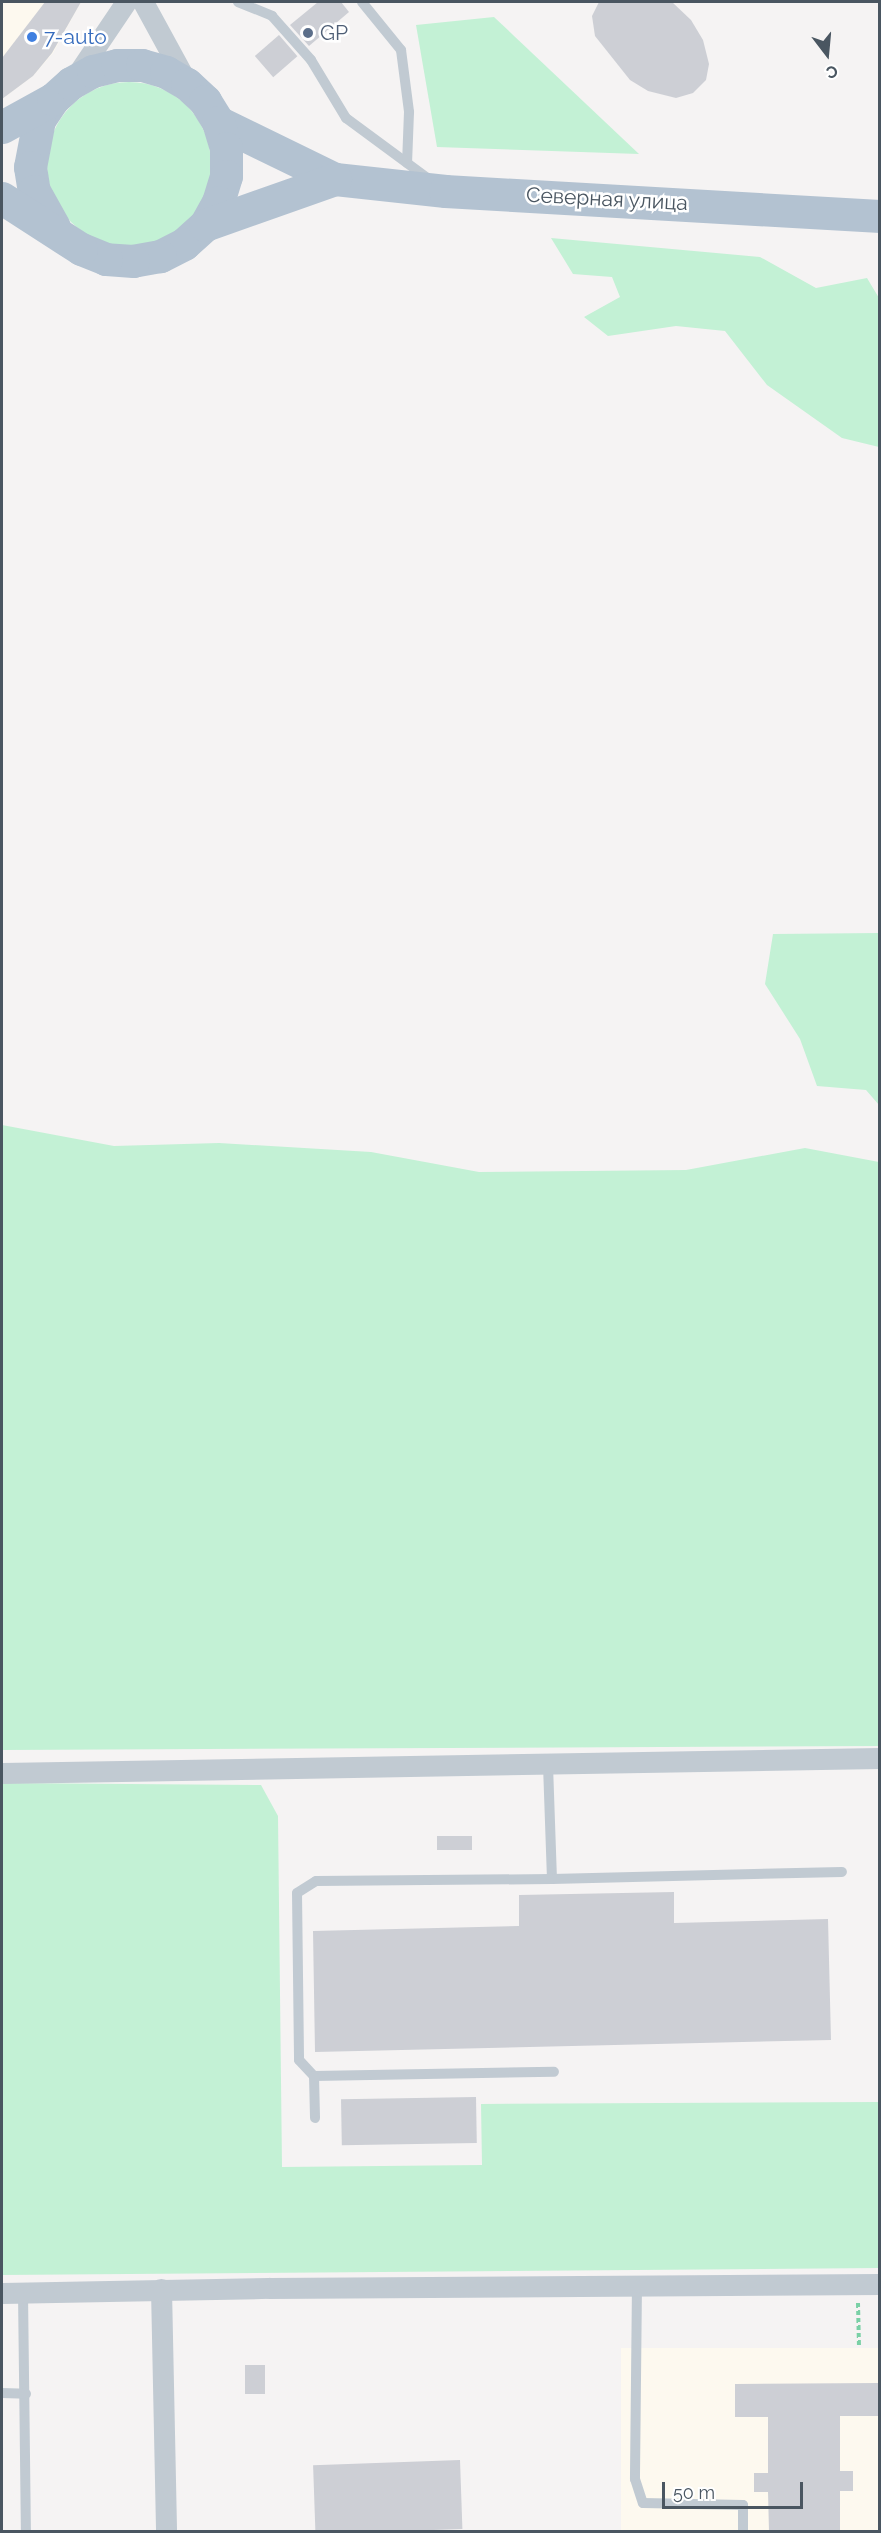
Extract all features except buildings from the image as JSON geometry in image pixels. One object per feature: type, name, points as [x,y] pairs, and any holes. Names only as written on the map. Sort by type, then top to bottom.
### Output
[{"type":"main road","points":[[2,127],[93,71],[125,65],[166,72],[187,84],[205,101],[218,122],[226,148],[226,176],[219,202],[204,225],[176,248],[134,261],[106,259],[81,249],[2,198]]},
{"type":"main road","points":[[59,233],[44,214],[34,191],[30,167],[32,143],[39,120],[62,91]]},
{"type":"main road","points":[[218,122],[335,179]]},
{"type":"main road","points":[[204,225],[335,179]]},
{"type":"main road","name":"Северная улица","points":[[335,179],[445,190],[874,220]]},
{"type":"street","points":[[62,91],[126,2]]},
{"type":"street","points":[[143,2],[187,84]]},
{"type":"street","points":[[2,1773],[879,1758]]},
{"type":"street","points":[[2,2293],[637,2284],[879,2284]]},
{"type":"street","points":[[161,2289],[166,2532]]},
{"type":"lane","points":[[238,2],[272,16],[311,60],[346,118],[445,190]]},
{"type":"lane","points":[[362,2],[400,50],[409,112],[407,163]]},
{"type":"lane","points":[[548,1765],[552,1879]]},
{"type":"lane","points":[[315,2118],[314,2076],[299,2060],[297,1893],[316,1881],[552,1879],[842,1872]]},
{"type":"lane","points":[[314,2076],[554,2072]]},
{"type":"lane","points":[[637,2284],[634,2479],[643,2503],[743,2505],[743,2532]]},
{"type":"lane","points":[[23,2294],[26,2532]]},
{"type":"lane","points":[[2,2393],[26,2394]]},
{"type":"path","points":[[858,2284],[859,2348]]},
{"type":"shaded area","name":"7-auto","points":[[2,2],[81,2],[53,53],[33,76],[2,99]]},
{"type":"shaded area","points":[[621,2348],[879,2348],[879,2531],[621,2531]]},
{"type":"green space","points":[[494,17],[639,154],[437,147],[416,25]]},
{"type":"green space","points":[[129,82],[160,89],[187,106],[204,133],[211,164],[204,195],[187,222],[160,239],[129,246],[98,239],[71,222],[54,195],[47,164],[54,133],[71,106],[98,89]]},
{"type":"green space","points":[[551,238],[760,257],[816,288],[867,278],[879,298],[879,447],[842,438],[767,385],[725,331],[676,326],[608,336],[584,317],[620,297],[612,277],[573,274]]},
{"type":"green space","points":[[880,933],[879,1105],[866,1090],[817,1086],[800,1039],[765,984],[773,934]]},
{"type":"green space","points":[[2,1125],[114,1146],[219,1143],[371,1152],[479,1172],[686,1170],[805,1148],[879,1162],[879,1746],[2,1750]]},
{"type":"green space","points":[[2,1783],[261,1785],[278,1816],[282,2167],[482,2165],[481,2104],[879,2102],[879,2268],[2,2275]]},
{"type":"place","name":"GP","points":[[308,33]]},
{"type":"place","name":"7-auto","points":[[32,37]]}]
